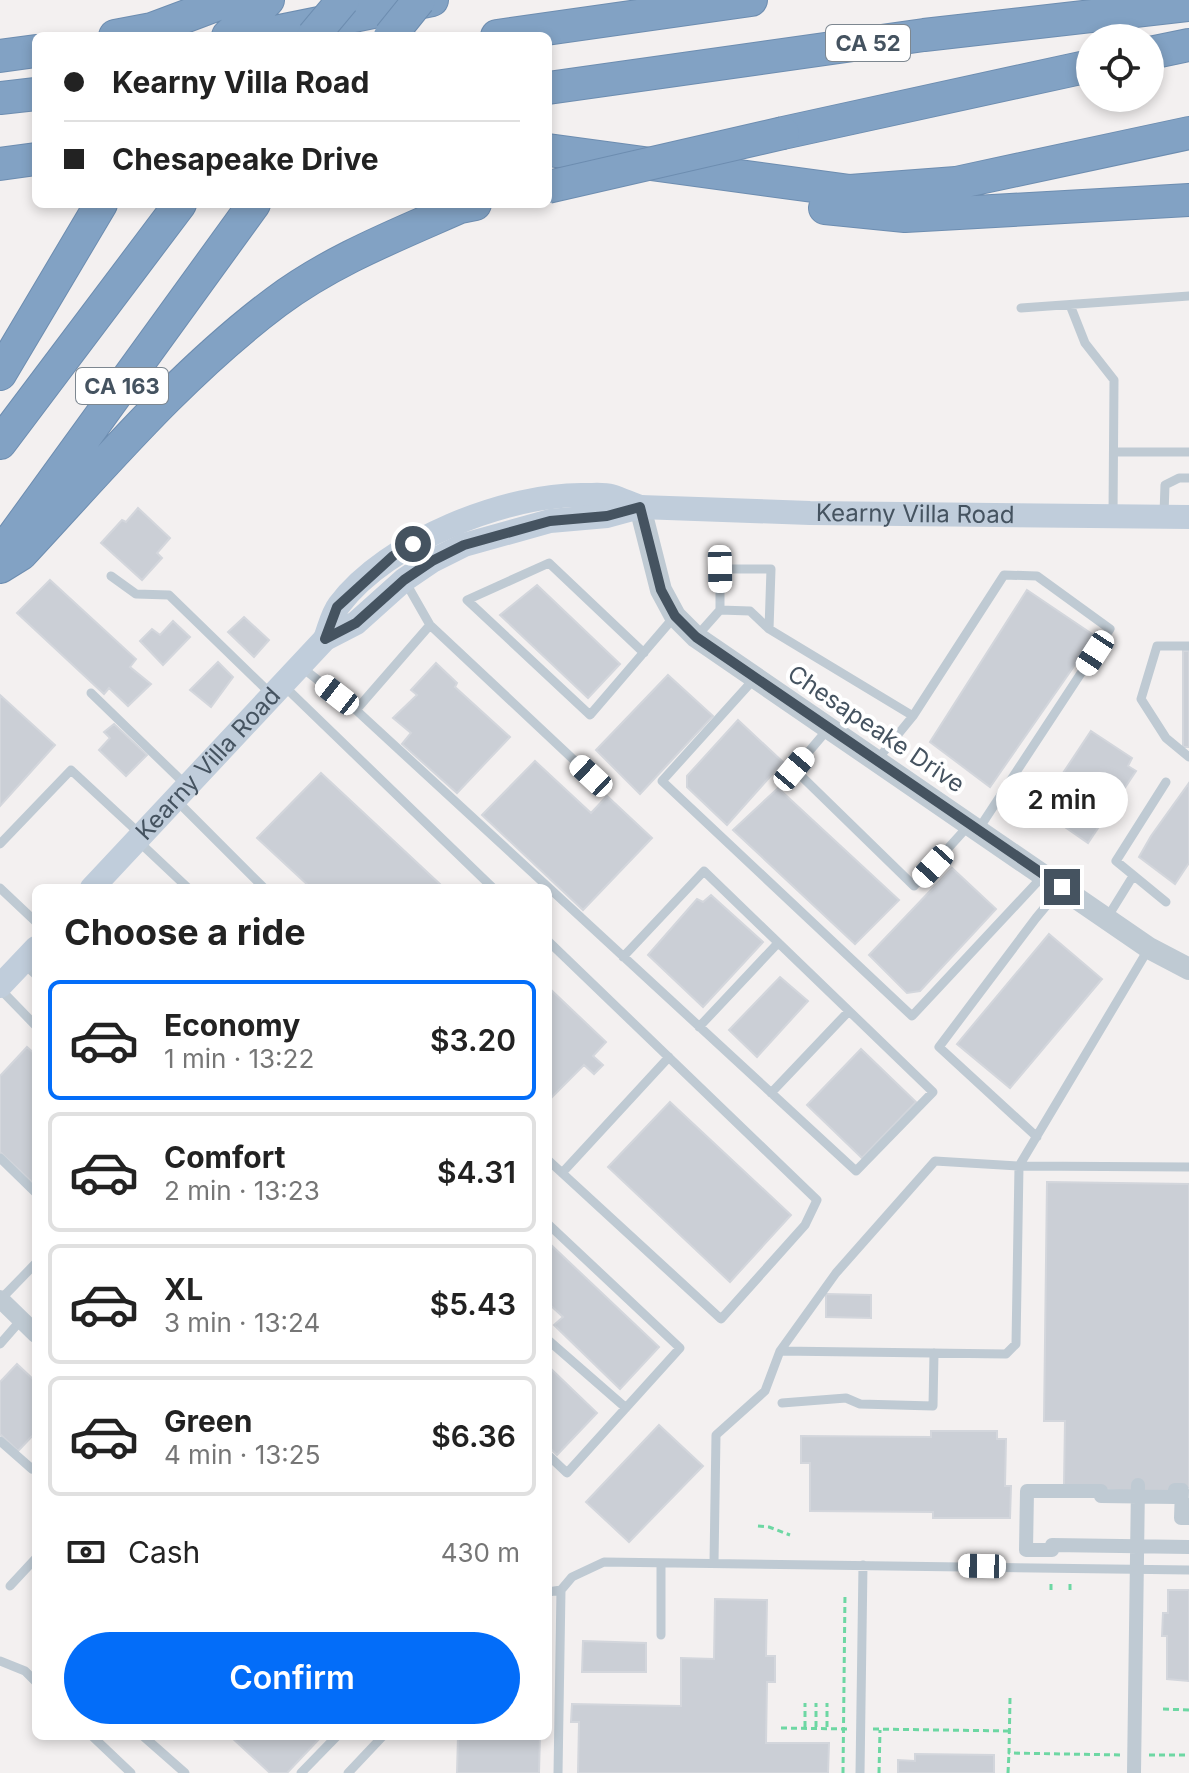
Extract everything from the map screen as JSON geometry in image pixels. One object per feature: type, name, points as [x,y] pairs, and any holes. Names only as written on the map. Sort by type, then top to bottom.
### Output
[{"type":"highway","points":[[136,32],[229,0]]},
{"type":"highway","points":[[232,32],[268,0]]},
{"type":"highway","points":[[316,32],[343,0]]},
{"type":"highway","points":[[393,32],[419,0]]},
{"type":"highway","points":[[275,32],[432,0]]},
{"type":"highway","points":[[525,32],[751,0]]},
{"type":"highway","name":"CA 52","points":[[552,87],[924,35],[1189,5]]},
{"type":"highway","points":[[1164,50],[1189,45]]},
{"type":"highway","points":[[0,56],[32,52]]},
{"type":"highway","points":[[552,186],[1076,69]]},
{"type":"highway","points":[[552,151],[850,191],[956,183],[1189,133]]},
{"type":"highway","points":[[0,164],[32,160]]},
{"type":"highway","points":[[683,170],[789,204],[905,216],[1189,200]]},
{"type":"highway","points":[[0,374],[99,208]]},
{"type":"highway","name":"CA 163","points":[[0,443],[177,208]]},
{"type":"highway","points":[[0,567],[21,554],[192,372],[278,300],[353,254],[463,208]]},
{"type":"highway","name":"CA 163","points":[[0,555],[249,210]]},
{"type":"main road","name":"Kearny Villa Road","points":[[325,639],[337,607],[357,586],[393,556],[432,533],[477,515],[544,497],[609,495],[640,507]]},
{"type":"main road","name":"Kearny Villa Road","points":[[96,884],[325,639],[356,623],[404,580],[432,561],[464,545],[550,521],[607,516],[640,507],[810,513],[1189,517]]},
{"type":"main road","points":[[0,988],[31,962]]},
{"type":"street","name":"Chesapeake Drive","points":[[640,507],[661,590],[675,616],[696,637],[1149,948],[1189,969]]},
{"type":"street","points":[[0,1300],[32,1330]]},
{"type":"street","points":[[1189,1505],[1189,1518],[1181,1518],[1182,1490],[1175,1490],[1175,1497],[1138,1491],[1101,1496],[1101,1491],[1027,1491],[1026,1550],[1052,1550],[1052,1545],[1189,1547]]},
{"type":"street","points":[[1134,1773],[1138,1491]]},
{"type":"lane","points":[[1021,308],[1189,296]]},
{"type":"lane","points":[[1070,305],[1085,343],[1114,380],[1113,517]]},
{"type":"lane","points":[[1114,452],[1189,452]]},
{"type":"lane","points":[[1164,518],[1165,485],[1179,478],[1189,478]]},
{"type":"lane","points":[[644,653],[549,563],[467,600],[590,715],[644,653],[675,616]]},
{"type":"lane","points":[[696,637],[720,610],[720,569],[771,569],[769,629]]},
{"type":"lane","points":[[829,728],[794,769],[914,886],[974,827],[1110,629],[1037,576],[1004,575],[913,716],[877,760]]},
{"type":"lane","points":[[111,576],[136,594],[169,595],[278,690],[489,884]]},
{"type":"lane","points":[[404,580],[430,625],[591,776]]},
{"type":"lane","points":[[720,610],[750,611],[769,629],[913,716]]},
{"type":"lane","points":[[356,710],[430,625]]},
{"type":"lane","points":[[1189,646],[1157,646],[1141,699],[1166,738],[1189,757]]},
{"type":"lane","points":[[300,666],[356,710],[544,884]]},
{"type":"lane","points":[[755,678],[662,781],[912,1016],[1053,881]]},
{"type":"lane","points":[[91,693],[261,884]]},
{"type":"lane","points":[[0,844],[71,770],[184,884]]},
{"type":"lane","points":[[1166,782],[1116,861],[1166,902]]},
{"type":"lane","points":[[552,891],[623,957],[699,1027],[856,1171],[933,1092],[704,871],[623,957]]},
{"type":"lane","points":[[1107,918],[1133,876]]},
{"type":"lane","points":[[1037,1137],[939,1047],[1036,918],[1053,881]]},
{"type":"lane","points":[[0,888],[32,918]]},
{"type":"lane","points":[[699,1027],[778,943]]},
{"type":"lane","points":[[552,945],[817,1200],[805,1225],[721,1319],[552,1164]]},
{"type":"lane","points":[[780,1351],[1006,1354],[1016,1344],[1019,1166],[1149,948]]},
{"type":"lane","points":[[0,988],[32,1022]]},
{"type":"lane","points":[[771,1093],[849,1011]]},
{"type":"lane","points":[[562,1173],[669,1057]]},
{"type":"lane","points":[[0,1158],[32,1189]]},
{"type":"lane","points":[[714,1563],[716,1435],[765,1391],[780,1351],[836,1273],[935,1161],[1019,1166],[1189,1167]]},
{"type":"lane","points":[[552,1228],[680,1348],[567,1473],[552,1459]]},
{"type":"lane","points":[[0,1300],[32,1267]]},
{"type":"lane","points":[[0,1344],[21,1320]]},
{"type":"lane","points":[[552,1343],[626,1408]]},
{"type":"lane","points":[[782,1403],[846,1398],[860,1404],[933,1406],[934,1353]]},
{"type":"lane","points":[[0,1441],[32,1469]]},
{"type":"lane","points":[[10,1586],[32,1562]]},
{"type":"lane","points":[[558,1773],[561,1590],[572,1577],[604,1562],[1189,1570]]},
{"type":"lane","points":[[661,1563],[661,1635]]},
{"type":"lane","points":[[860,1773],[863,1565]]},
{"type":"lane","points":[[552,1591],[561,1590]]},
{"type":"lane","points":[[0,1661],[25,1671],[32,1678]]},
{"type":"lane","points":[[96,1740],[131,1773]]},
{"type":"lane","points":[[148,1740],[185,1773]]},
{"type":"lane","points":[[301,1773],[333,1740]]},
{"type":"lane","points":[[348,1773],[379,1740]]},
{"type":"path","points":[[758,1526],[790,1535]]},
{"type":"path","points":[[1051,1578],[1051,1590]]},
{"type":"path","points":[[1070,1578],[1070,1590]]},
{"type":"path","points":[[843,1773],[845,1594]]},
{"type":"path","points":[[1008,1773],[1010,1698]]},
{"type":"path","points":[[805,1703],[805,1729]]},
{"type":"path","points":[[816,1703],[816,1729]]},
{"type":"path","points":[[827,1703],[827,1729]]},
{"type":"path","points":[[1163,1709],[1189,1710]]},
{"type":"path","points":[[781,1728],[1009,1731]]},
{"type":"path","points":[[879,1773],[880,1730]]},
{"type":"path","points":[[1009,1753],[1189,1755]]},
{"type":"building","points":[[138,508],[170,538],[157,553],[162,558],[142,580],[101,543]]},
{"type":"building","points":[[50,580],[136,659],[130,667],[151,684],[128,706],[109,688],[104,694],[17,613]]},
{"type":"building","points":[[537,585],[620,664],[588,698],[500,615]]},
{"type":"building","points":[[1027,590],[1095,636],[990,787],[930,742]]},
{"type":"building","points":[[244,617],[269,640],[254,657],[228,632]]},
{"type":"building","points":[[173,621],[190,637],[163,665],[140,641],[152,629],[160,635]]},
{"type":"building","points":[[1183,651],[1189,651],[1189,747],[1183,747]]},
{"type":"building","points":[[218,662],[233,677],[211,707],[190,690]]},
{"type":"building","points":[[436,663],[457,683],[455,687],[510,737],[457,793],[402,744],[411,733],[393,718],[417,695],[411,690]]},
{"type":"building","points":[[668,675],[713,716],[640,794],[596,750]]},
{"type":"building","points":[[0,695],[55,745],[0,806]]},
{"type":"building","points":[[738,720],[783,762],[727,825],[687,787],[687,776]]},
{"type":"building","points":[[114,724],[147,755],[126,776],[99,750],[110,738],[104,732]]},
{"type":"building","points":[[1091,731],[1132,758],[1128,766],[1136,771],[1088,843],[1039,809]]},
{"type":"building","points":[[535,761],[591,813],[607,796],[652,838],[583,910],[482,815]]},
{"type":"building","points":[[321,773],[440,884],[307,884],[257,838]]},
{"type":"building","points":[[1189,783],[1189,863],[1175,884],[1139,857]]},
{"type":"building","points":[[778,788],[899,900],[855,944],[733,830]]},
{"type":"building","points":[[952,868],[996,909],[920,991],[907,993],[869,955]]},
{"type":"building","points":[[711,895],[763,942],[703,1007],[648,955],[697,899],[703,902]]},
{"type":"building","points":[[1049,934],[1102,979],[1010,1088],[957,1044]]},
{"type":"building","points":[[780,977],[808,1001],[757,1057],[729,1030]]},
{"type":"building","points":[[552,991],[606,1042],[593,1056],[603,1065],[594,1074],[584,1065],[552,1097]]},
{"type":"building","points":[[27,1047],[32,1051],[32,1182],[0,1152],[0,1076]]},
{"type":"building","points":[[861,1049],[916,1102],[862,1158],[807,1105]]},
{"type":"building","points":[[670,1102],[791,1215],[730,1282],[608,1167]]},
{"type":"building","points":[[1047,1182],[1189,1184],[1189,1487],[1175,1487],[1175,1497],[1064,1485],[1065,1421],[1044,1421]]},
{"type":"building","points":[[552,1246],[659,1347],[620,1389],[554,1325],[563,1317],[552,1307]]},
{"type":"building","points":[[826,1294],[871,1295],[871,1318],[826,1317]]},
{"type":"building","points":[[17,1364],[32,1378],[32,1436],[18,1451],[0,1434],[0,1382]]},
{"type":"building","points":[[552,1370],[597,1413],[557,1455],[552,1450]]},
{"type":"building","points":[[659,1425],[703,1466],[629,1542],[586,1502]]},
{"type":"building","points":[[931,1431],[997,1431],[997,1439],[1006,1439],[1005,1486],[1011,1486],[1010,1518],[933,1518],[933,1512],[810,1511],[810,1463],[801,1463],[801,1436],[931,1437]]},
{"type":"building","points":[[1168,1590],[1189,1590],[1189,1681],[1167,1679],[1167,1636],[1162,1636],[1163,1613],[1168,1613]]},
{"type":"building","points":[[715,1599],[767,1600],[766,1656],[775,1656],[775,1682],[767,1682],[766,1743],[829,1743],[828,1773],[578,1773],[579,1722],[571,1722],[572,1704],[681,1706],[681,1658],[714,1659]]},
{"type":"building","points":[[583,1641],[646,1643],[646,1672],[582,1672]]},
{"type":"building","points":[[234,1740],[318,1740],[287,1773],[270,1773]]},
{"type":"building","points":[[458,1740],[540,1740],[539,1773],[457,1773]]},
{"type":"building","points":[[915,1754],[994,1755],[994,1773],[898,1773],[898,1760],[915,1761]]},
{"type":"route","points":[[413,544],[393,556],[337,607],[325,639],[356,623],[404,580],[432,561],[464,545],[550,521],[607,516],[640,507],[661,590],[675,616],[696,637],[1062,887]]}]
